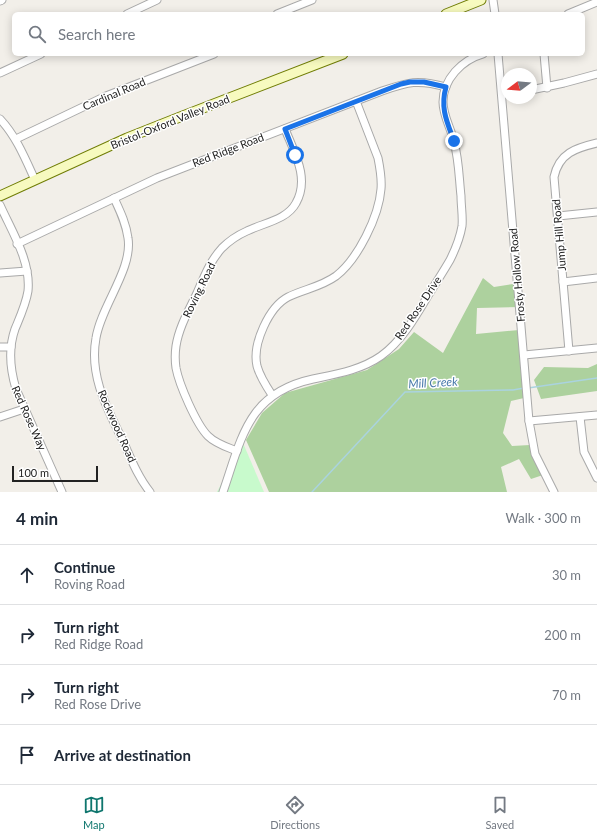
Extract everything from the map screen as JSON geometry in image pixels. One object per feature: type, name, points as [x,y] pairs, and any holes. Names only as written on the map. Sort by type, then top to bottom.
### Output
[{"type":"main road","points":[[451,12],[481,0]]},
{"type":"main road","name":"Bristol-Oxford Valley Road","points":[[0,196],[120,141],[180,116],[338,56]]},
{"type":"street","points":[[131,12],[157,0]]},
{"type":"street","points":[[282,12],[312,0]]},
{"type":"street","points":[[494,0],[495,12]]},
{"type":"street","points":[[573,12],[597,2]]},
{"type":"street","points":[[0,74],[37,56]]},
{"type":"street","name":"Cardinal Road","points":[[16,140],[106,96],[209,56]]},
{"type":"street","name":"Red Rose Drive","points":[[223,492],[248,424],[263,404],[272,395],[290,385],[352,370],[381,355],[400,337],[450,260],[460,235],[462,217],[458,159],[454,141],[445,115],[443,102],[446,87],[452,75],[459,67],[471,58],[477,56]]},
{"type":"street","name":"Frosty Hollow Road","points":[[498,56],[501,73]]},
{"type":"street","points":[[544,56],[547,88]]},
{"type":"street","points":[[537,89],[547,88],[597,74]]},
{"type":"street","name":"Red Ridge Road","points":[[17,244],[176,170],[382,91],[410,82],[424,82],[446,87]]},
{"type":"street","points":[[272,395],[260,374],[257,365],[256,352],[260,336],[271,314],[276,307],[288,297],[320,285],[341,272],[357,253],[376,213],[381,189],[380,168],[378,158],[356,101]]},
{"type":"street","name":"Frosty Hollow Road","points":[[505,104],[529,421],[535,454],[554,492]]},
{"type":"street","points":[[0,119],[7,126],[16,140],[35,180]]},
{"type":"street","name":"Roving Road","points":[[237,451],[211,439],[200,427],[178,376],[176,366],[176,348],[182,325],[204,277],[216,256],[241,234],[284,215],[296,204],[302,188],[302,179],[285,129]]},
{"type":"street","name":"Jump Hill Road","points":[[569,351],[554,182],[557,166],[561,160],[572,151],[597,143]]},
{"type":"street","name":"Rockwood Road","points":[[114,198],[126,225],[129,245],[126,263],[98,328],[94,350],[96,373],[103,399],[139,476],[150,492]]},
{"type":"street","name":"Red Rose Way","points":[[0,205],[27,271],[28,291],[11,347],[10,358],[12,377],[24,409],[62,492]]},
{"type":"street","points":[[558,216],[597,212]]},
{"type":"street","points":[[0,273],[27,271]]},
{"type":"street","points":[[563,282],[597,278]]},
{"type":"street","points":[[0,347],[11,347]]},
{"type":"street","points":[[524,355],[597,348]]},
{"type":"street","points":[[0,417],[24,409]]},
{"type":"street","points":[[529,421],[597,415]]},
{"type":"street","points":[[580,417],[584,452],[597,478]]},
{"type":"green space","points":[[483,278],[494,287],[513,284],[520,307],[477,308],[476,334],[519,330],[524,398],[511,401],[503,433],[512,446],[530,445],[543,475],[531,479],[519,459],[501,467],[507,492],[269,492],[246,440],[262,413],[285,393],[367,370],[399,349],[414,332],[443,353]]},
{"type":"green space","points":[[597,364],[597,391],[541,399],[534,380],[544,367],[588,368]]},
{"type":"green space","points":[[243,443],[264,492],[217,492]]},
{"type":"waterway","name":"Mill Creek","points":[[528,388],[597,378]]},
{"type":"waterway","name":"Mill Creek","points":[[312,492],[405,392],[513,390],[524,388]]},
{"type":"route","points":[[295,155],[285,129],[382,91],[410,82],[433,83],[446,87],[443,102],[445,115],[454,141]]}]
